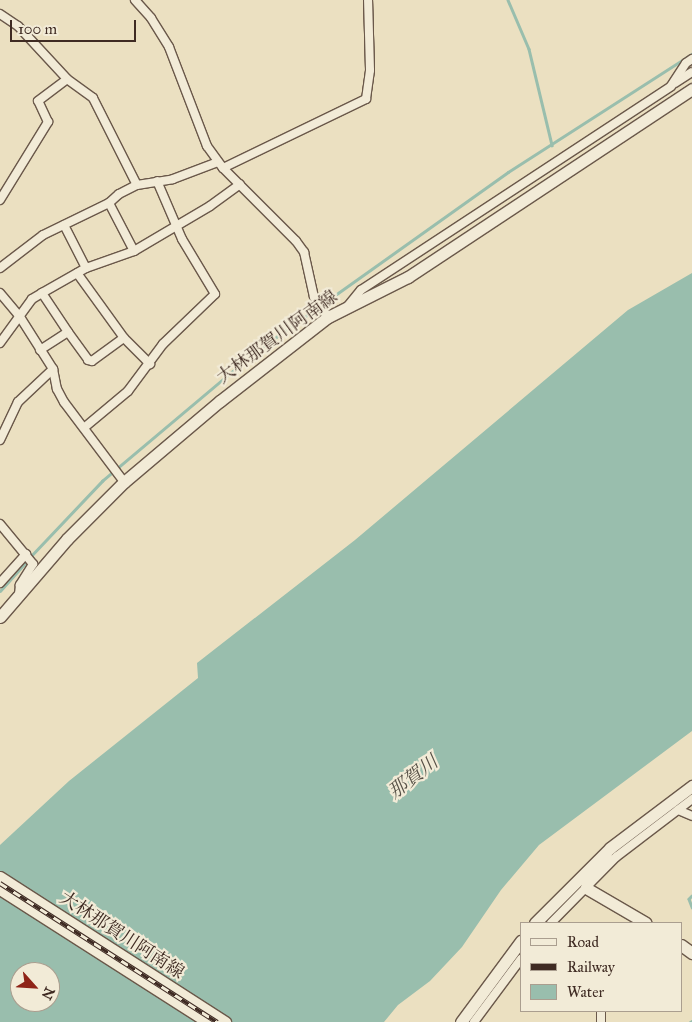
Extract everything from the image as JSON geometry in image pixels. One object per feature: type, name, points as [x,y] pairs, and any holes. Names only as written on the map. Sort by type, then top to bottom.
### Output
[{"type":"main road","name":"大林那賀川阿南線","points":[[0,617],[19,594],[124,482],[326,314],[347,307],[408,277],[692,89]]},
{"type":"main road","points":[[535,922],[610,848],[692,786]]},
{"type":"main road","points":[[610,848],[605,859],[586,883],[586,888],[638,921]]},
{"type":"main road","name":"大林那賀川阿南線","points":[[0,877],[225,1022]]},
{"type":"main road","name":"大林那賀川阿南線","points":[[0,889],[208,1022]]},
{"type":"main road","points":[[461,1022],[520,942]]},
{"type":"street","points":[[135,0],[151,18],[169,47],[196,123],[220,165],[300,246],[317,301],[326,314]]},
{"type":"street","points":[[0,268],[43,235],[109,203],[119,194],[138,185],[220,165],[366,99],[370,70],[368,0]]},
{"type":"street","points":[[0,14],[18,26],[67,79],[85,90],[100,108],[138,185]]},
{"type":"street","points":[[671,86],[686,63],[692,59]]},
{"type":"street","points":[[347,307],[361,290],[692,72]]},
{"type":"street","points":[[0,200],[48,122],[38,101],[67,79]]},
{"type":"street","points":[[85,427],[128,391],[150,364],[163,344],[215,294],[177,225],[158,181]]},
{"type":"street","points":[[0,342],[42,293],[86,268],[134,251],[240,184]]},
{"type":"street","points":[[109,203],[134,251]]},
{"type":"street","points":[[64,225],[86,268]]},
{"type":"street","points":[[76,273],[124,338],[150,364]]},
{"type":"street","points":[[0,293],[20,317],[53,369],[57,389],[85,427],[110,468],[124,482]]},
{"type":"street","points":[[42,293],[88,360],[92,361],[124,338]]},
{"type":"street","points":[[40,350],[68,332]]},
{"type":"street","points":[[0,440],[18,402],[53,369]]},
{"type":"street","points":[[0,524],[33,564],[20,585],[19,594]]},
{"type":"street","points":[[0,583],[26,554]]},
{"type":"street","points":[[552,922],[616,857],[692,799]]},
{"type":"street","points":[[678,810],[692,816]]},
{"type":"street","points":[[474,1022],[520,960]]},
{"type":"water","name":"那賀川","points":[[692,273],[692,731],[539,845],[501,890],[462,947],[430,981],[398,1005],[384,1022],[0,1022],[0,845],[69,781],[198,678],[197,663],[355,540],[628,310]]},
{"type":"waterway","points":[[508,0],[529,49],[552,145]]},
{"type":"waterway","points":[[30,557],[102,481],[255,352],[508,172],[692,54]]},
{"type":"waterway","points":[[0,591],[27,561]]},
{"type":"waterway","points":[[692,896],[689,899],[692,907]]},
{"type":"railway","points":[[0,883],[217,1022]]}]
